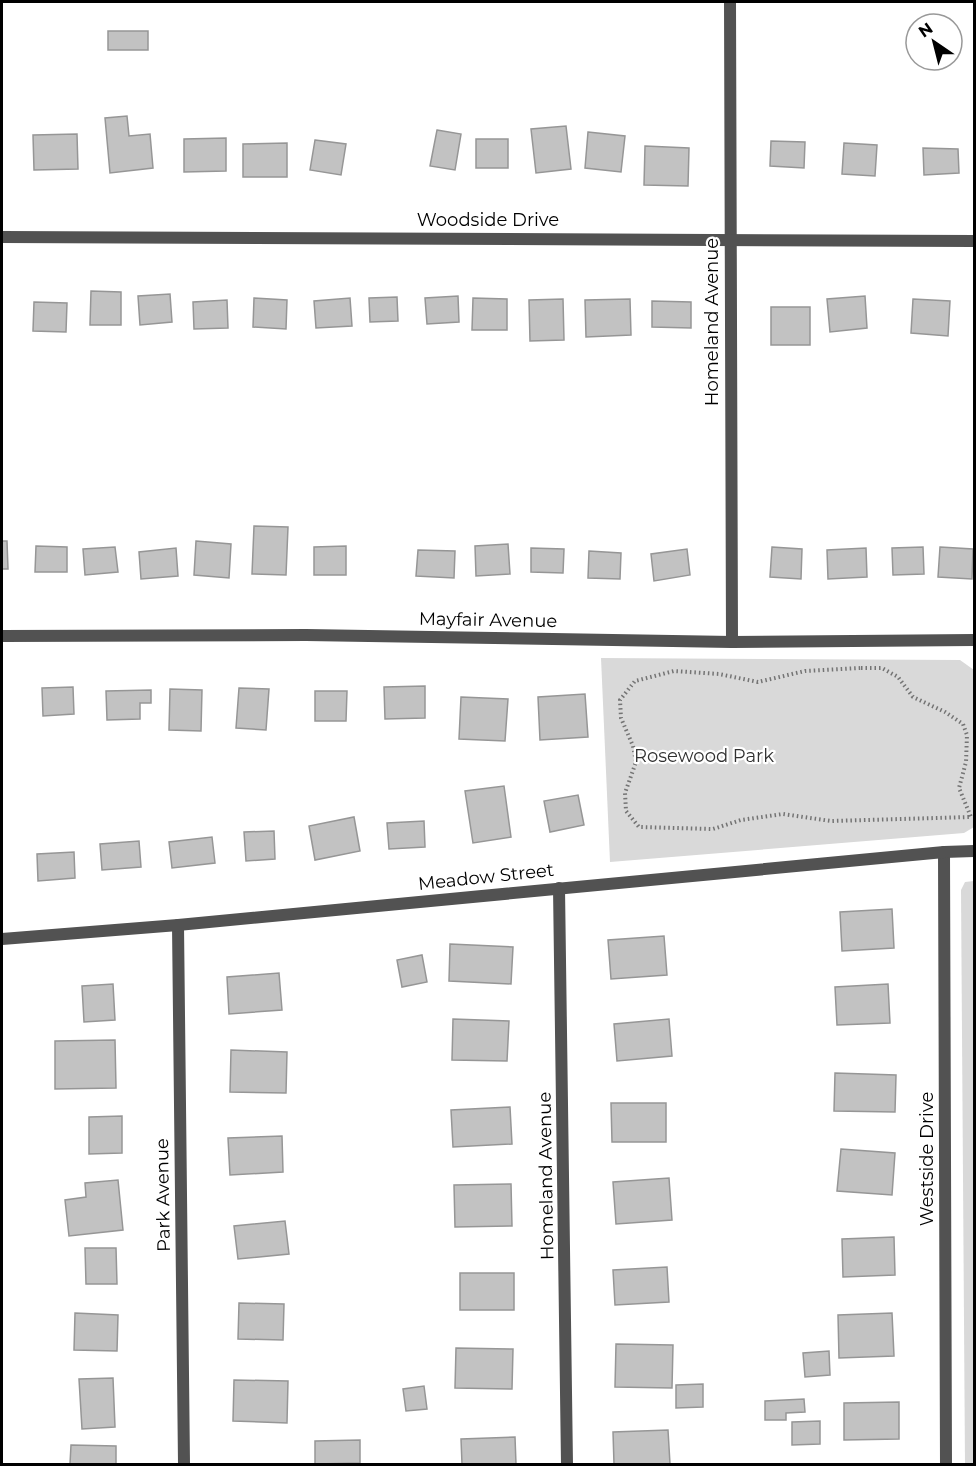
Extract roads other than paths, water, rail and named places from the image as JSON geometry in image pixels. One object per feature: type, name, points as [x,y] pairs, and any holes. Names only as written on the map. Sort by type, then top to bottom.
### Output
[{"type":"street","name":"Homeland Avenue","points":[[730,2],[732,642]]},
{"type":"street","name":"Woodside Drive","points":[[2,237],[729,238],[975,241]]},
{"type":"street","name":"Mayfair Avenue","points":[[2,636],[306,635],[732,642],[975,640]]},
{"type":"street","name":"Meadow Street","points":[[2,939],[178,925],[944,852],[975,851]]},
{"type":"street","name":"Westside Drive","points":[[944,852],[946,1464]]},
{"type":"street","name":"Homeland Avenue","points":[[559,888],[567,1464]]},
{"type":"street","name":"Park Avenue","points":[[178,925],[184,1464]]},
{"type":"park label","name":"Rosewood Park","points":[[704,756]]}]
